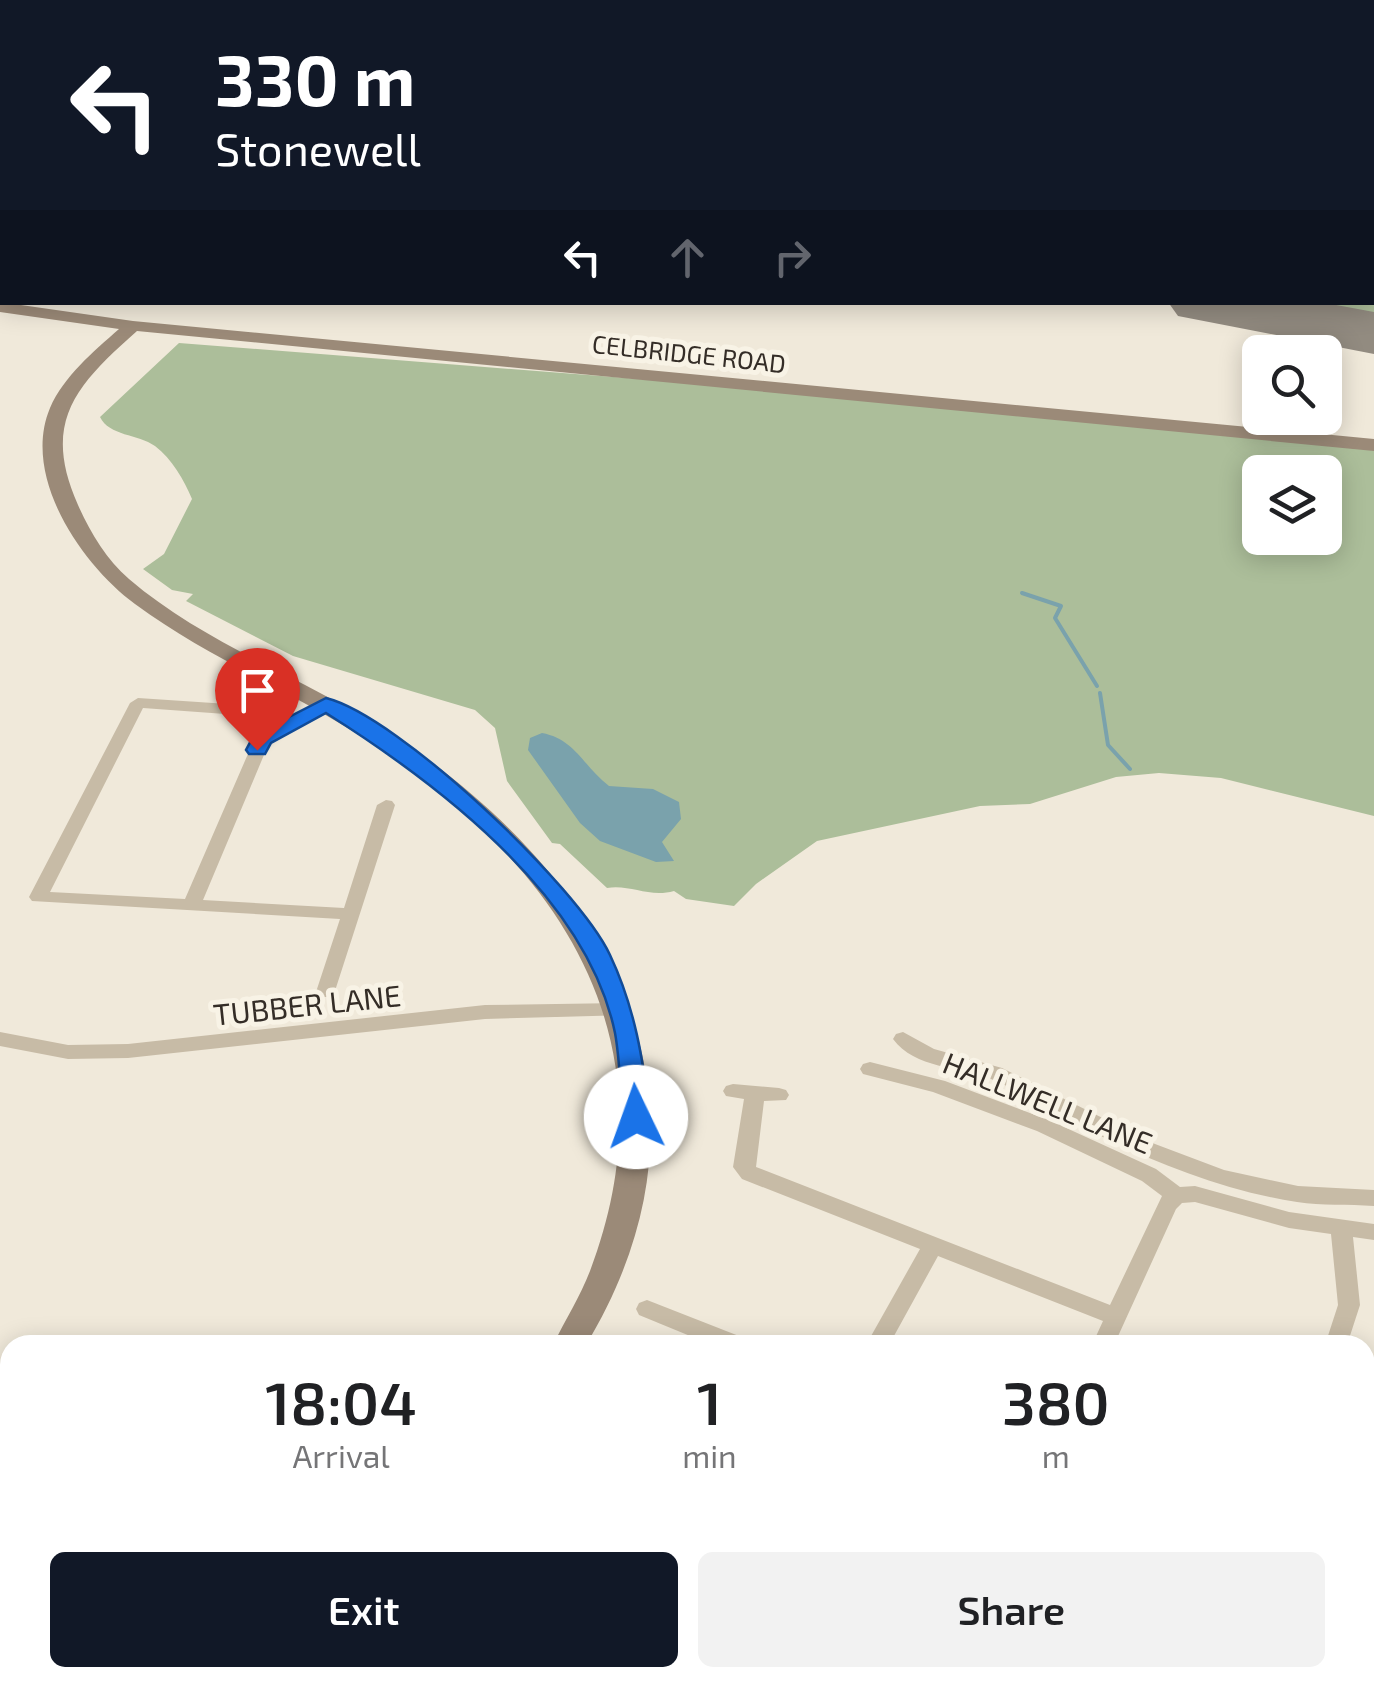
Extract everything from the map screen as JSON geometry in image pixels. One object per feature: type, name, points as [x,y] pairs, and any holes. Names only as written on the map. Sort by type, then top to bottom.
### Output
[{"type":"street","name":"CELBRIDGE ROAD","points":[[0,307],[134,326],[1374,445]]},
{"type":"street","points":[[134,326],[72,383],[62,397],[51,432],[52,470],[84,540],[106,568],[139,597],[326,704],[428,770],[502,836],[578,923],[598,954],[622,1010],[636,1080],[628,1187],[606,1266],[574,1335]]},
{"type":"street","points":[[277,731],[243,710],[138,702],[38,897],[350,914]]},
{"type":"street","points":[[192,905],[262,740],[326,704]]},
{"type":"street","points":[[326,992],[386,804]]},
{"type":"street","name":"TUBBER LANE","points":[[0,1038],[68,1052],[128,1052],[485,1012],[622,1010]]},
{"type":"street","points":[[903,1040],[918,1053],[1006,1078],[1106,1132],[1182,1164],[1299,1194],[1374,1198]]},
{"type":"street","name":"HALLWELL LANE","points":[[870,1069],[938,1086],[1044,1126],[1149,1174],[1176,1195],[1195,1194],[1289,1220],[1374,1232]]},
{"type":"street","points":[[779,1095],[744,1092],[744,1166],[778,1184],[1116,1317]]},
{"type":"street","points":[[1108,1335],[1167,1205],[1176,1195]]},
{"type":"street","points":[[1339,1335],[1348,1305],[1341,1227]]},
{"type":"street","points":[[883,1335],[933,1246]]},
{"type":"street","points":[[647,1309],[711,1335]]},
{"type":"green space","points":[[1275,305],[1374,305],[1374,322]]},
{"type":"green space","points":[[179,343],[793,391],[1374,447],[1374,816],[1221,778],[1159,773],[1116,777],[1030,804],[980,806],[817,841],[756,884],[734,906],[686,899],[674,891],[607,888],[560,844],[552,843],[507,781],[495,728],[475,710],[293,656],[186,601],[193,594],[172,590],[143,569],[164,554],[192,499],[177,470],[161,451],[104,423],[100,417]]},
{"type":"water","points":[[542,733],[571,747],[609,786],[653,789],[679,802],[681,819],[662,842],[674,861],[656,862],[600,841],[580,823],[528,750],[530,738]]},
{"type":"waterway","points":[[1022,593],[1061,606],[1055,618],[1097,686]]},
{"type":"waterway","points":[[1100,693],[1108,745],[1130,769]]},
{"type":"runway","points":[[1219,305],[1374,333]]},
{"type":"route","points":[[257,750],[262,740],[326,704],[406,754],[484,818],[558,898],[598,954],[622,1010],[636,1080],[636,1117]]}]
